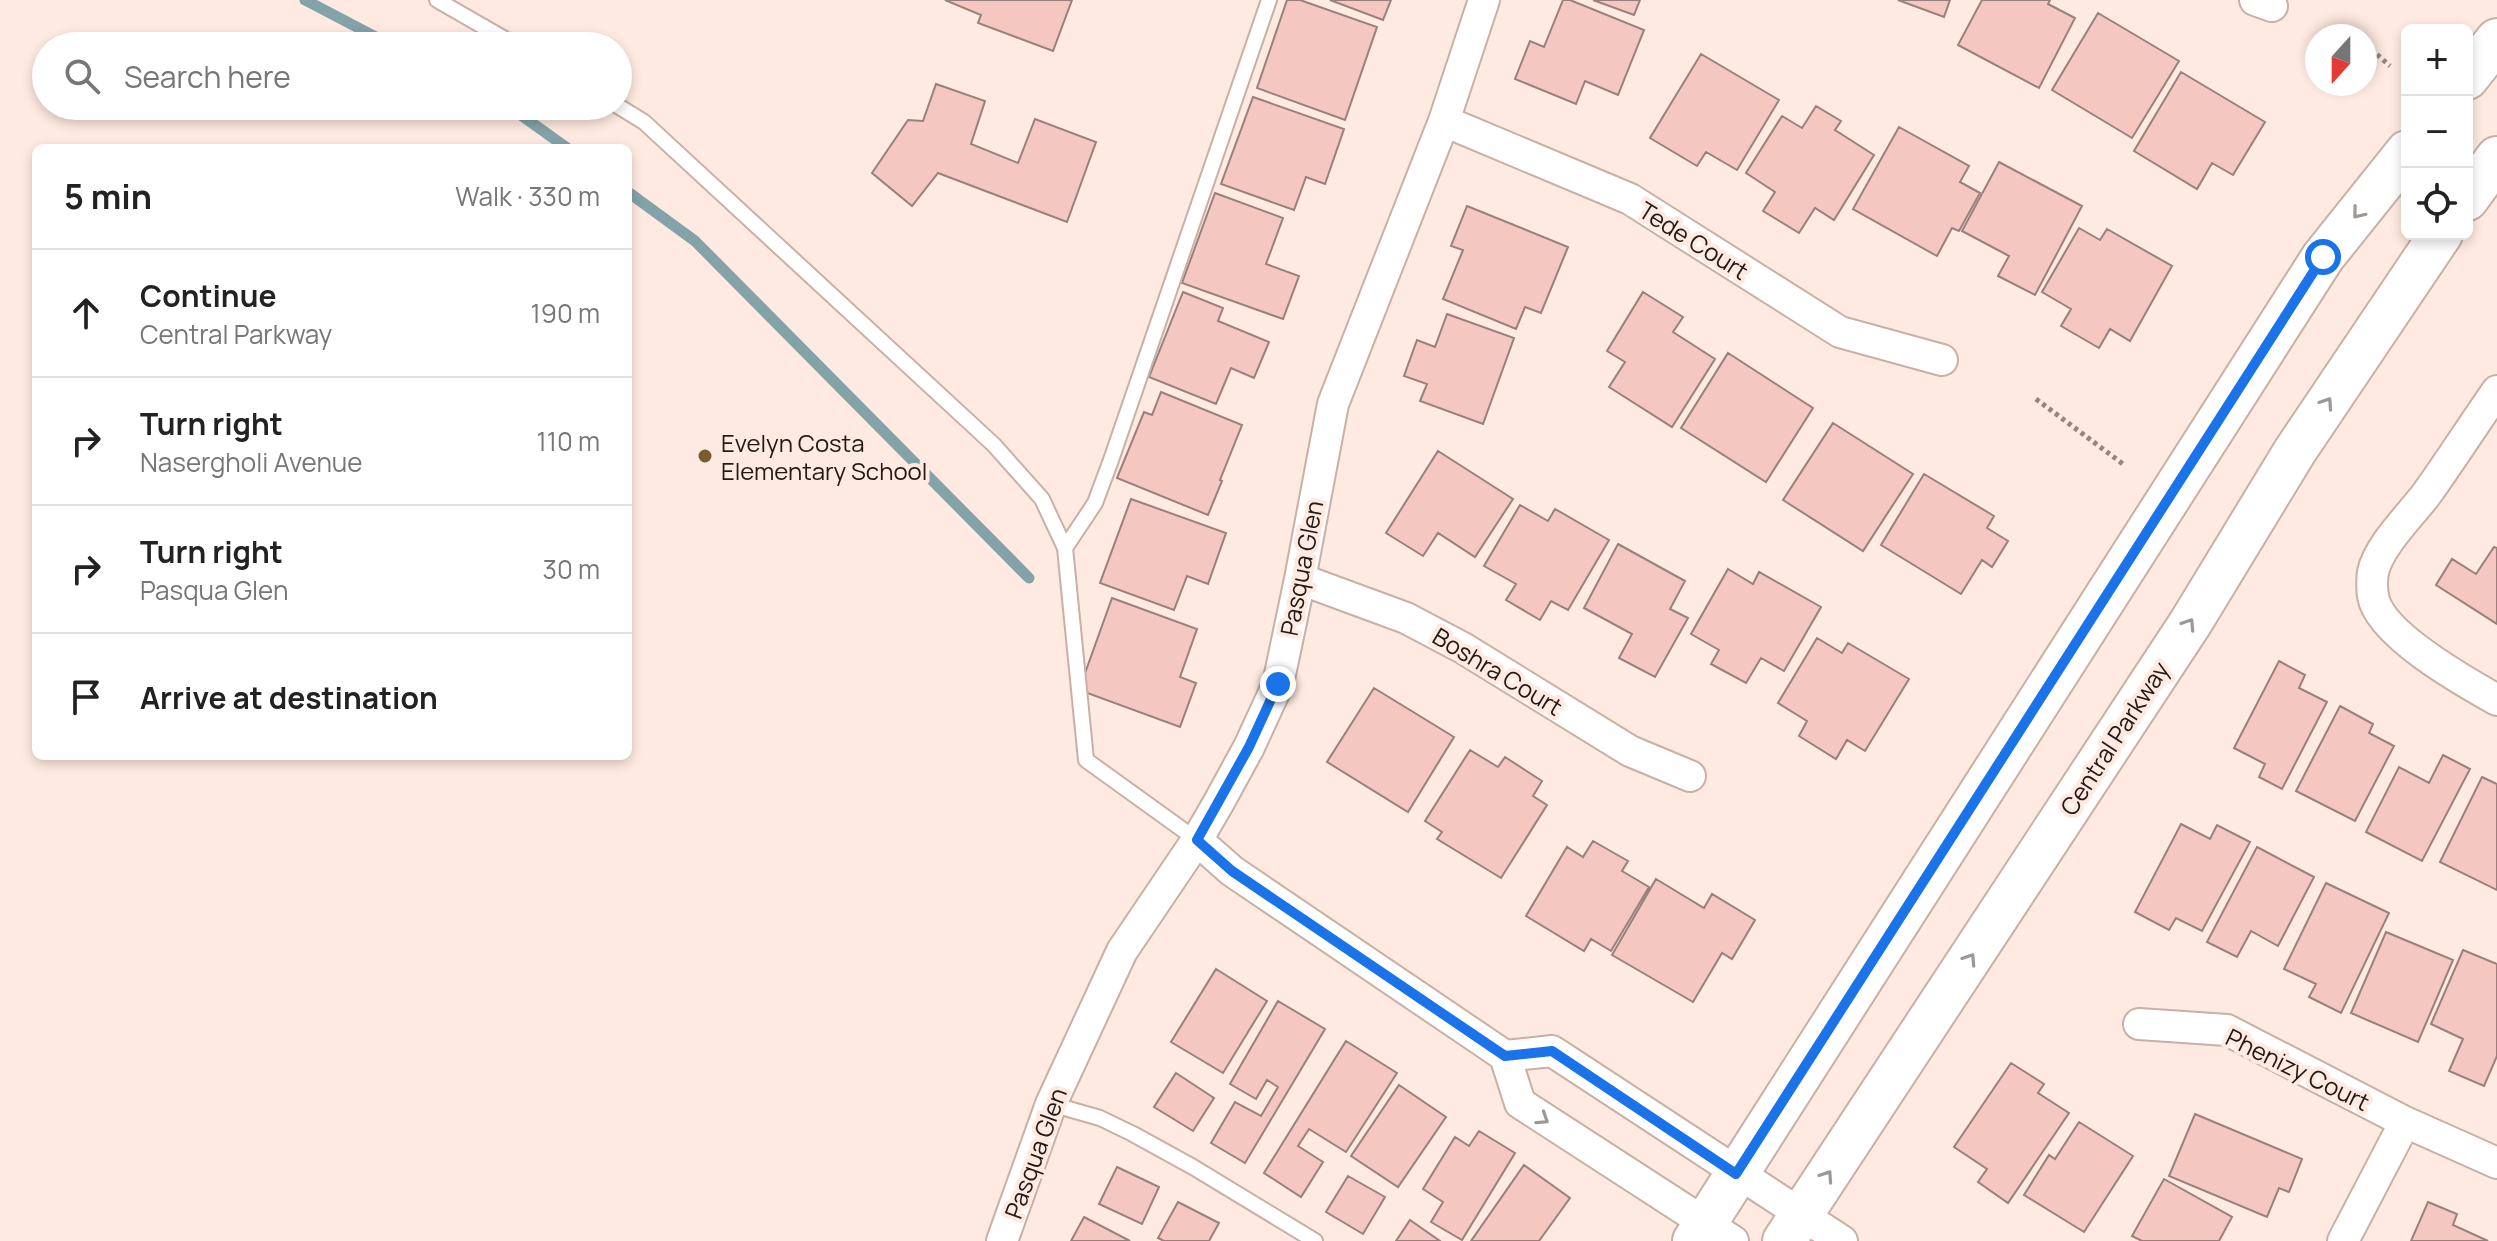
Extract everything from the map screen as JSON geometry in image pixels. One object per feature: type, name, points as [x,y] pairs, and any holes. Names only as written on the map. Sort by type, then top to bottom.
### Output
[{"type":"main road","points":[[2473,70],[2497,40]]},
{"type":"main road","points":[[2473,191],[2497,158]]},
{"type":"main road","points":[[1710,1235],[1736,1174],[2323,257],[2401,160]]},
{"type":"main road","name":"Central Parkway","points":[[1793,1228],[2191,622],[2295,451],[2437,240]]},
{"type":"street","name":"Pasqua Glen","points":[[1002,1241],[1051,1104],[1122,951],[1197,840],[1249,747],[1278,684],[1333,404],[1444,121],[1484,0]]},
{"type":"street","name":"Tede Court","points":[[1444,121],[1630,199],[1840,332],[1942,360]]},
{"type":"street","points":[[2497,391],[2427,494],[2385,547],[2373,571],[2373,598],[2395,631],[2453,675],[2497,700]]},
{"type":"street","name":"Boshra Court","points":[[1300,579],[1406,618],[1463,648],[1630,751],[1690,776]]},
{"type":"street","points":[[1197,840],[1232,871],[1505,1056],[1520,1103],[1710,1235]]},
{"type":"street","name":"Phenizy Court","points":[[2139,1024],[2227,1030],[2405,1122],[2497,1163]]},
{"type":"street","points":[[1505,1056],[1552,1051],[1736,1174],[1793,1228],[1842,1241]]},
{"type":"street","points":[[2343,1241],[2405,1122]]},
{"type":"lane","points":[[437,0],[493,32]]},
{"type":"lane","points":[[1065,548],[1095,503],[1269,0]]},
{"type":"lane","points":[[632,115],[644,122],[994,445],[1042,499],[1065,548],[1086,760],[1197,840]]},
{"type":"lane","points":[[1051,1104],[1100,1118],[1133,1134],[1315,1241]]},
{"type":"path","points":[[2377,55],[2390,66]]},
{"type":"path","points":[[2036,399],[2123,464]]},
{"type":"building","points":[[945,0],[1072,0],[1053,51],[978,23],[981,15]]},
{"type":"building","points":[[1287,0],[1300,0],[1377,27],[1345,120],[1257,88]]},
{"type":"building","points":[[1330,0],[1391,0],[1383,20]]},
{"type":"building","points":[[1563,0],[1570,0],[1644,30],[1618,95],[1585,81],[1576,104],[1515,79],[1530,41],[1544,47]]},
{"type":"building","points":[[1593,0],[1640,0],[1634,15]]},
{"type":"building","points":[[1898,0],[1950,0],[1944,17]]},
{"type":"building","points":[[1982,0],[2050,0],[2048,4],[2075,18],[2039,88],[1958,45]]},
{"type":"building","points":[[2098,13],[2179,61],[2132,138],[2052,90]]},
{"type":"building","points":[[1701,54],[1779,100],[1737,170],[1706,152],[1697,166],[1650,138]]},
{"type":"building","points":[[2181,72],[2265,122],[2233,175],[2212,163],[2197,189],[2134,151]]},
{"type":"building","points":[[936,84],[985,101],[971,144],[1018,163],[1035,119],[1096,142],[1067,222],[938,173],[912,206],[872,173],[908,120],[923,121]]},
{"type":"building","points":[[1253,97],[1344,129],[1325,184],[1306,177],[1294,210],[1221,184]]},
{"type":"building","points":[[1816,106],[1841,121],[1835,130],[1874,155],[1834,220],[1815,208],[1799,233],[1763,211],[1775,192],[1746,173],[1782,116],[1802,128]]},
{"type":"building","points":[[1899,127],[1969,166],[1960,182],[1980,193],[1959,231],[1952,228],[1937,256],[1853,209]]},
{"type":"building","points":[[1999,162],[2082,206],[2035,295],[1998,276],[2009,256],[1962,231]]},
{"type":"building","points":[[1215,193],[1283,218],[1266,264],[1299,276],[1283,319],[1182,283]]},
{"type":"building","points":[[1467,206],[1568,247],[1541,313],[1525,307],[1516,329],[1443,299],[1463,250],[1451,246]]},
{"type":"building","points":[[2079,228],[2100,240],[2107,229],[2172,266],[2130,341],[2110,329],[2099,348],[2061,326],[2071,309],[2042,292]]},
{"type":"building","points":[[1183,292],[1223,308],[1218,321],[1269,342],[1254,378],[1231,368],[1216,404],[1149,377]]},
{"type":"building","points":[[1643,292],[1683,317],[1673,332],[1715,359],[1672,427],[1609,387],[1625,362],[1607,351]]},
{"type":"building","points":[[1447,314],[1514,338],[1483,424],[1420,401],[1427,384],[1404,376],[1417,340],[1435,347]]},
{"type":"building","points":[[1728,353],[1813,408],[1766,482],[1681,428]]},
{"type":"building","points":[[1161,392],[1242,425],[1208,515],[1117,478],[1144,412],[1152,415]]},
{"type":"building","points":[[1833,423],[1913,474],[1863,551],[1783,500]]},
{"type":"building","points":[[1438,451],[1513,499],[1475,557],[1438,533],[1423,556],[1386,533]]},
{"type":"building","points":[[1924,474],[1994,516],[1987,528],[2008,541],[1992,567],[1982,560],[1961,594],[1881,545]]},
{"type":"building","points":[[1131,499],[1226,533],[1208,584],[1187,576],[1174,610],[1100,583]]},
{"type":"building","points":[[1520,505],[1548,521],[1555,509],[1609,540],[1568,610],[1551,601],[1540,620],[1506,600],[1516,584],[1484,566]]},
{"type":"building","points":[[1618,544],[1685,581],[1670,609],[1688,618],[1655,677],[1619,658],[1632,634],[1584,608]]},
{"type":"building","points":[[2494,547],[2497,548],[2497,624],[2436,585],[2452,559],[2476,574]]},
{"type":"building","points":[[1728,569],[1753,584],[1759,572],[1821,607],[1784,671],[1761,658],[1746,683],[1711,664],[1719,650],[1691,634]]},
{"type":"building","points":[[1112,598],[1197,629],[1180,677],[1196,683],[1180,727],[1079,690]]},
{"type":"building","points":[[1817,638],[1842,653],[1848,643],[1909,679],[1865,751],[1847,740],[1836,759],[1799,736],[1807,721],[1778,703]]},
{"type":"building","points":[[2279,661],[2305,675],[2299,688],[2327,702],[2282,789],[2259,777],[2265,764],[2234,748]]},
{"type":"building","points":[[1374,688],[1454,737],[1408,812],[1327,762]]},
{"type":"building","points":[[2340,706],[2373,724],[2369,733],[2394,746],[2355,821],[2296,791]]},
{"type":"building","points":[[1470,750],[1498,767],[1505,757],[1542,781],[1533,796],[1547,805],[1501,878],[1437,839],[1442,832],[1425,821]]},
{"type":"building","points":[[2443,755],[2470,769],[2422,861],[2366,832],[2399,767],[2429,783]]},
{"type":"building","points":[[2482,777],[2497,784],[2497,890],[2440,862]]},
{"type":"building","points":[[2181,824],[2210,839],[2217,825],[2250,842],[2202,931],[2176,918],[2169,930],[2135,912]]},
{"type":"building","points":[[1593,841],[1628,861],[1622,871],[1649,887],[1611,951],[1591,939],[1584,951],[1526,916],[1567,847],[1583,857]]},
{"type":"building","points":[[2257,847],[2314,877],[2278,946],[2251,931],[2237,957],[2207,942]]},
{"type":"building","points":[[1656,879],[1704,908],[1712,894],[1755,920],[1732,959],[1722,953],[1693,1002],[1612,955]]},
{"type":"building","points":[[2326,883],[2389,913],[2341,1013],[2309,997],[2316,984],[2284,969]]},
{"type":"building","points":[[2386,932],[2453,960],[2418,1042],[2351,1013]]},
{"type":"building","points":[[2463,950],[2497,964],[2497,1056],[2484,1086],[2449,1071],[2463,1039],[2431,1024]]},
{"type":"building","points":[[1216,969],[1267,1001],[1223,1073],[1171,1042]]},
{"type":"building","points":[[1278,1001],[1325,1029],[1245,1163],[1211,1143],[1235,1102],[1261,1116],[1278,1087],[1267,1080],[1256,1099],[1230,1084]]},
{"type":"building","points":[[1346,1041],[1397,1073],[1346,1152],[1309,1129],[1298,1146],[1323,1162],[1301,1197],[1264,1173]]},
{"type":"building","points":[[2011,1063],[2044,1084],[2038,1093],[2069,1113],[2008,1203],[1978,1182],[1987,1169],[1954,1147]]},
{"type":"building","points":[[1176,1073],[1214,1098],[1193,1131],[1154,1107]]},
{"type":"building","points":[[1399,1085],[1446,1117],[1398,1187],[1351,1156]]},
{"type":"building","points":[[2195,1114],[2302,1159],[2289,1192],[2279,1188],[2267,1217],[2169,1176]]},
{"type":"building","points":[[2079,1122],[2133,1156],[2084,1232],[2024,1195],[2049,1155],[2055,1159]]},
{"type":"building","points":[[1479,1131],[1515,1153],[1462,1240],[1431,1222],[1443,1202],[1423,1189],[1455,1137],[1469,1146]]},
{"type":"building","points":[[1524,1165],[1570,1198],[1539,1241],[1471,1241]]},
{"type":"building","points":[[1117,1167],[1159,1187],[1142,1224],[1099,1204]]},
{"type":"building","points":[[1348,1176],[1385,1197],[1363,1234],[1326,1212]]},
{"type":"building","points":[[2164,1179],[2232,1217],[2219,1241],[2142,1241],[2132,1236]]},
{"type":"building","points":[[1178,1202],[1219,1223],[1209,1241],[1164,1241],[1158,1238]]},
{"type":"building","points":[[2428,1202],[2457,1214],[2453,1225],[2488,1241],[2411,1241]]},
{"type":"building","points":[[1084,1217],[1130,1241],[1071,1241]]},
{"type":"building","points":[[1410,1220],[1440,1241],[1396,1241]]},
{"type":"waterway","points":[[305,0],[366,32]]},
{"type":"waterway","points":[[528,120],[561,144]]},
{"type":"waterway","points":[[632,195],[695,241],[1029,578]]},
{"type":"place","name":"Evelyn Costa Elementary School","points":[[705,456]]},
{"type":"route","points":[[1278,684],[1249,747],[1197,840],[1232,871],[1505,1056],[1552,1051],[1736,1174],[2323,257]]}]
